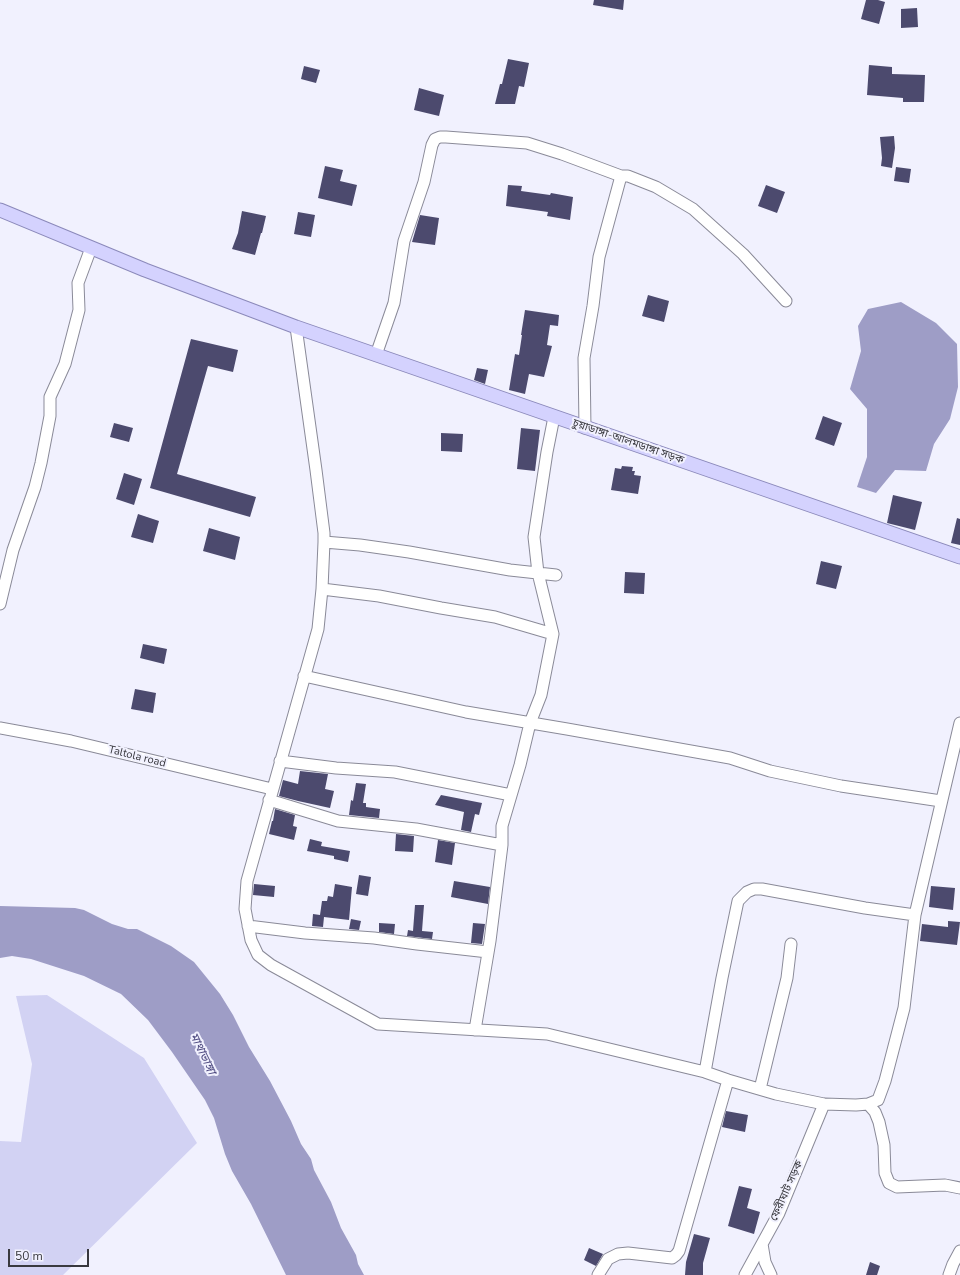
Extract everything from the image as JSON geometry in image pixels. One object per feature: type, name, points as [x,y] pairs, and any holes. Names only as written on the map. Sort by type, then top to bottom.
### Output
[{"type":"main road","name":"চুয়াডাঙ্গা-আলমডাঙ্গা সড়ক","points":[[0,210],[91,248],[296,327],[960,557]]},
{"type":"street","points":[[376,355],[394,303],[404,241],[424,182],[432,144],[435,139],[440,137],[527,143],[621,176],[628,176],[656,187],[693,209],[743,254],[786,301]]},
{"type":"street","points":[[585,428],[584,358],[593,306],[599,257],[621,176]]},
{"type":"street","points":[[0,604],[13,550],[35,487],[50,416],[50,397],[65,364],[79,310],[78,283],[91,248]]},
{"type":"street","points":[[296,327],[316,470],[324,542],[322,589],[318,629],[247,881],[245,909],[251,940],[258,955],[271,965],[378,1024],[547,1034],[705,1072],[776,1094],[824,1104],[868,1104],[878,1100],[885,1080],[904,1008],[915,915],[960,723]]},
{"type":"street","points":[[475,1030],[490,941],[502,845],[502,826],[520,765],[530,722],[541,695],[553,634],[538,573],[534,537],[554,417]]},
{"type":"street","points":[[324,542],[410,552],[510,570],[556,575]]},
{"type":"street","points":[[322,589],[379,596],[495,617],[553,634]]},
{"type":"street","points":[[304,676],[434,706],[730,758],[770,771],[841,786],[942,801]]},
{"type":"street","name":"Taltola road","points":[[0,728],[71,741],[271,795],[338,821],[416,829],[502,845]]},
{"type":"street","points":[[280,761],[336,768],[395,772],[511,795]]},
{"type":"street","points":[[705,1072],[738,901],[747,892],[754,889],[762,889],[865,908],[915,915]]},
{"type":"street","points":[[248,926],[305,933],[374,938],[488,952]]},
{"type":"street","points":[[760,1089],[788,978],[791,944]]},
{"type":"street","points":[[598,1275],[608,1259],[618,1254],[628,1253],[672,1258],[679,1251],[728,1080]]},
{"type":"street","name":"ফেরীঘাট সড়ক","points":[[745,1275],[779,1214],[824,1104]]},
{"type":"street","points":[[868,1104],[875,1112],[879,1122],[884,1145],[885,1173],[890,1183],[897,1187],[945,1186],[960,1188]]},
{"type":"street","points":[[762,1244],[764,1262],[771,1275]]},
{"type":"street","points":[[949,1275],[960,1251]]},
{"type":"shaded area","points":[[47,995],[144,1058],[197,1143],[63,1275],[0,1275],[0,1141],[21,1142],[32,1064],[16,996]]},
{"type":"water","points":[[901,302],[936,323],[957,344],[958,387],[950,419],[934,444],[926,471],[895,470],[876,493],[857,487],[867,457],[867,409],[850,389],[861,351],[858,326],[868,309]]},
{"type":"water","name":"মাথাভাঙ্গা","points":[[0,906],[75,908],[84,910],[112,924],[128,929],[137,929],[171,946],[194,962],[220,994],[233,1015],[249,1047],[270,1081],[301,1144],[311,1159],[314,1170],[331,1202],[341,1228],[356,1255],[358,1264],[364,1275],[286,1275],[251,1204],[232,1171],[214,1118],[205,1100],[148,1020],[121,994],[84,976],[31,959],[12,956],[0,958]]},
{"type":"building","points":[[594,0],[624,0],[623,10],[593,5]]},
{"type":"building","points":[[866,0],[878,0],[885,2],[879,24],[861,19]]},
{"type":"building","points":[[917,8],[918,27],[901,28],[901,9]]},
{"type":"building","points":[[508,59],[529,63],[524,87],[519,86],[515,104],[495,104],[500,84],[502,84]]},
{"type":"building","points":[[869,65],[892,67],[892,74],[925,75],[924,102],[903,102],[903,98],[867,95]]},
{"type":"building","points":[[304,66],[320,70],[316,83],[301,79]]},
{"type":"building","points":[[419,88],[444,95],[439,116],[414,110]]},
{"type":"building","points":[[894,136],[895,148],[892,168],[881,166],[882,158],[880,137]]},
{"type":"building","points":[[325,166],[343,170],[340,181],[357,185],[352,206],[318,198]]},
{"type":"building","points":[[896,167],[911,169],[909,183],[894,181]]},
{"type":"building","points":[[508,185],[522,186],[521,191],[550,195],[551,193],[573,197],[570,220],[547,216],[548,212],[506,206]]},
{"type":"building","points":[[766,185],[785,192],[777,213],[758,206]]},
{"type":"building","points":[[242,211],[266,216],[255,255],[232,249],[238,233]]},
{"type":"building","points":[[298,212],[315,215],[311,237],[294,234]]},
{"type":"building","points":[[420,215],[439,218],[435,245],[412,242]]},
{"type":"building","points":[[648,295],[669,301],[664,322],[642,316]]},
{"type":"building","points":[[525,310],[559,315],[558,326],[550,325],[547,345],[552,346],[544,377],[529,374],[525,394],[509,390],[515,354],[519,355]]},
{"type":"building","points":[[191,339],[238,350],[233,372],[208,366],[177,474],[256,497],[250,517],[150,488]]},
{"type":"building","points":[[477,368],[488,370],[485,384],[474,380]]},
{"type":"building","points":[[823,416],[842,423],[834,446],[815,439]]},
{"type":"building","points":[[114,423],[133,428],[129,442],[110,437]]},
{"type":"building","points":[[521,428],[540,430],[535,471],[517,469]]},
{"type":"building","points":[[441,433],[463,434],[462,452],[441,451]]},
{"type":"building","points":[[622,466],[633,467],[632,471],[635,471],[634,475],[641,476],[638,494],[611,490],[615,468],[621,469]]},
{"type":"building","points":[[124,473],[142,479],[134,505],[116,499]]},
{"type":"building","points":[[893,495],[922,502],[915,530],[887,523]]},
{"type":"building","points":[[138,514],[159,521],[153,543],[131,537]]},
{"type":"building","points":[[957,518],[960,519],[960,545],[951,543]]},
{"type":"building","points":[[209,528],[240,537],[235,560],[203,551]]},
{"type":"building","points":[[821,561],[842,566],[836,589],[816,584]]},
{"type":"building","points":[[625,572],[645,573],[644,594],[624,593]]},
{"type":"building","points":[[143,644],[167,649],[164,664],[140,658]]},
{"type":"building","points":[[135,689],[156,693],[153,713],[131,709]]},
{"type":"building","points":[[300,771],[328,774],[325,789],[334,791],[330,808],[279,796],[283,780],[298,784]]},
{"type":"building","points":[[356,783],[366,784],[363,803],[366,803],[366,807],[380,809],[379,818],[349,815],[351,800],[353,801]]},
{"type":"building","points":[[441,795],[482,803],[479,815],[475,814],[471,832],[461,830],[464,812],[435,805]]},
{"type":"building","points":[[275,809],[295,815],[293,826],[297,827],[294,840],[269,834]]},
{"type":"building","points":[[396,834],[414,836],[413,852],[395,851]]},
{"type":"building","points":[[310,839],[322,842],[321,846],[350,851],[348,862],[334,859],[334,856],[307,851]]},
{"type":"building","points":[[438,840],[455,843],[452,865],[435,862]]},
{"type":"building","points":[[359,875],[371,877],[368,896],[356,894]]},
{"type":"building","points":[[454,881],[490,887],[488,904],[451,897]]},
{"type":"building","points":[[254,884],[275,886],[274,897],[253,895]]},
{"type":"building","points":[[335,884],[352,887],[349,920],[324,917],[323,927],[312,926],[313,914],[320,915],[322,901],[327,901],[328,896],[333,897]]},
{"type":"building","points":[[931,886],[955,888],[953,910],[929,907]]},
{"type":"building","points":[[415,905],[424,905],[422,931],[433,932],[432,939],[407,936],[408,930],[413,931]]},
{"type":"building","points":[[351,919],[361,921],[359,930],[349,929]]},
{"type":"building","points":[[948,921],[960,922],[957,945],[920,941],[922,924],[948,927]]},
{"type":"building","points":[[379,923],[395,924],[394,934],[379,932]]},
{"type":"building","points":[[473,923],[485,924],[482,944],[471,943]]},
{"type":"building","points":[[726,1111],[748,1115],[745,1132],[722,1127]]},
{"type":"building","points":[[739,1186],[752,1189],[747,1208],[760,1212],[754,1234],[728,1226]]},
{"type":"building","points":[[694,1234],[710,1238],[703,1263],[703,1275],[685,1275],[686,1262]]},
{"type":"building","points":[[589,1248],[603,1254],[596,1266],[584,1260]]},
{"type":"building","points":[[870,1262],[880,1266],[877,1275],[866,1275]]}]
